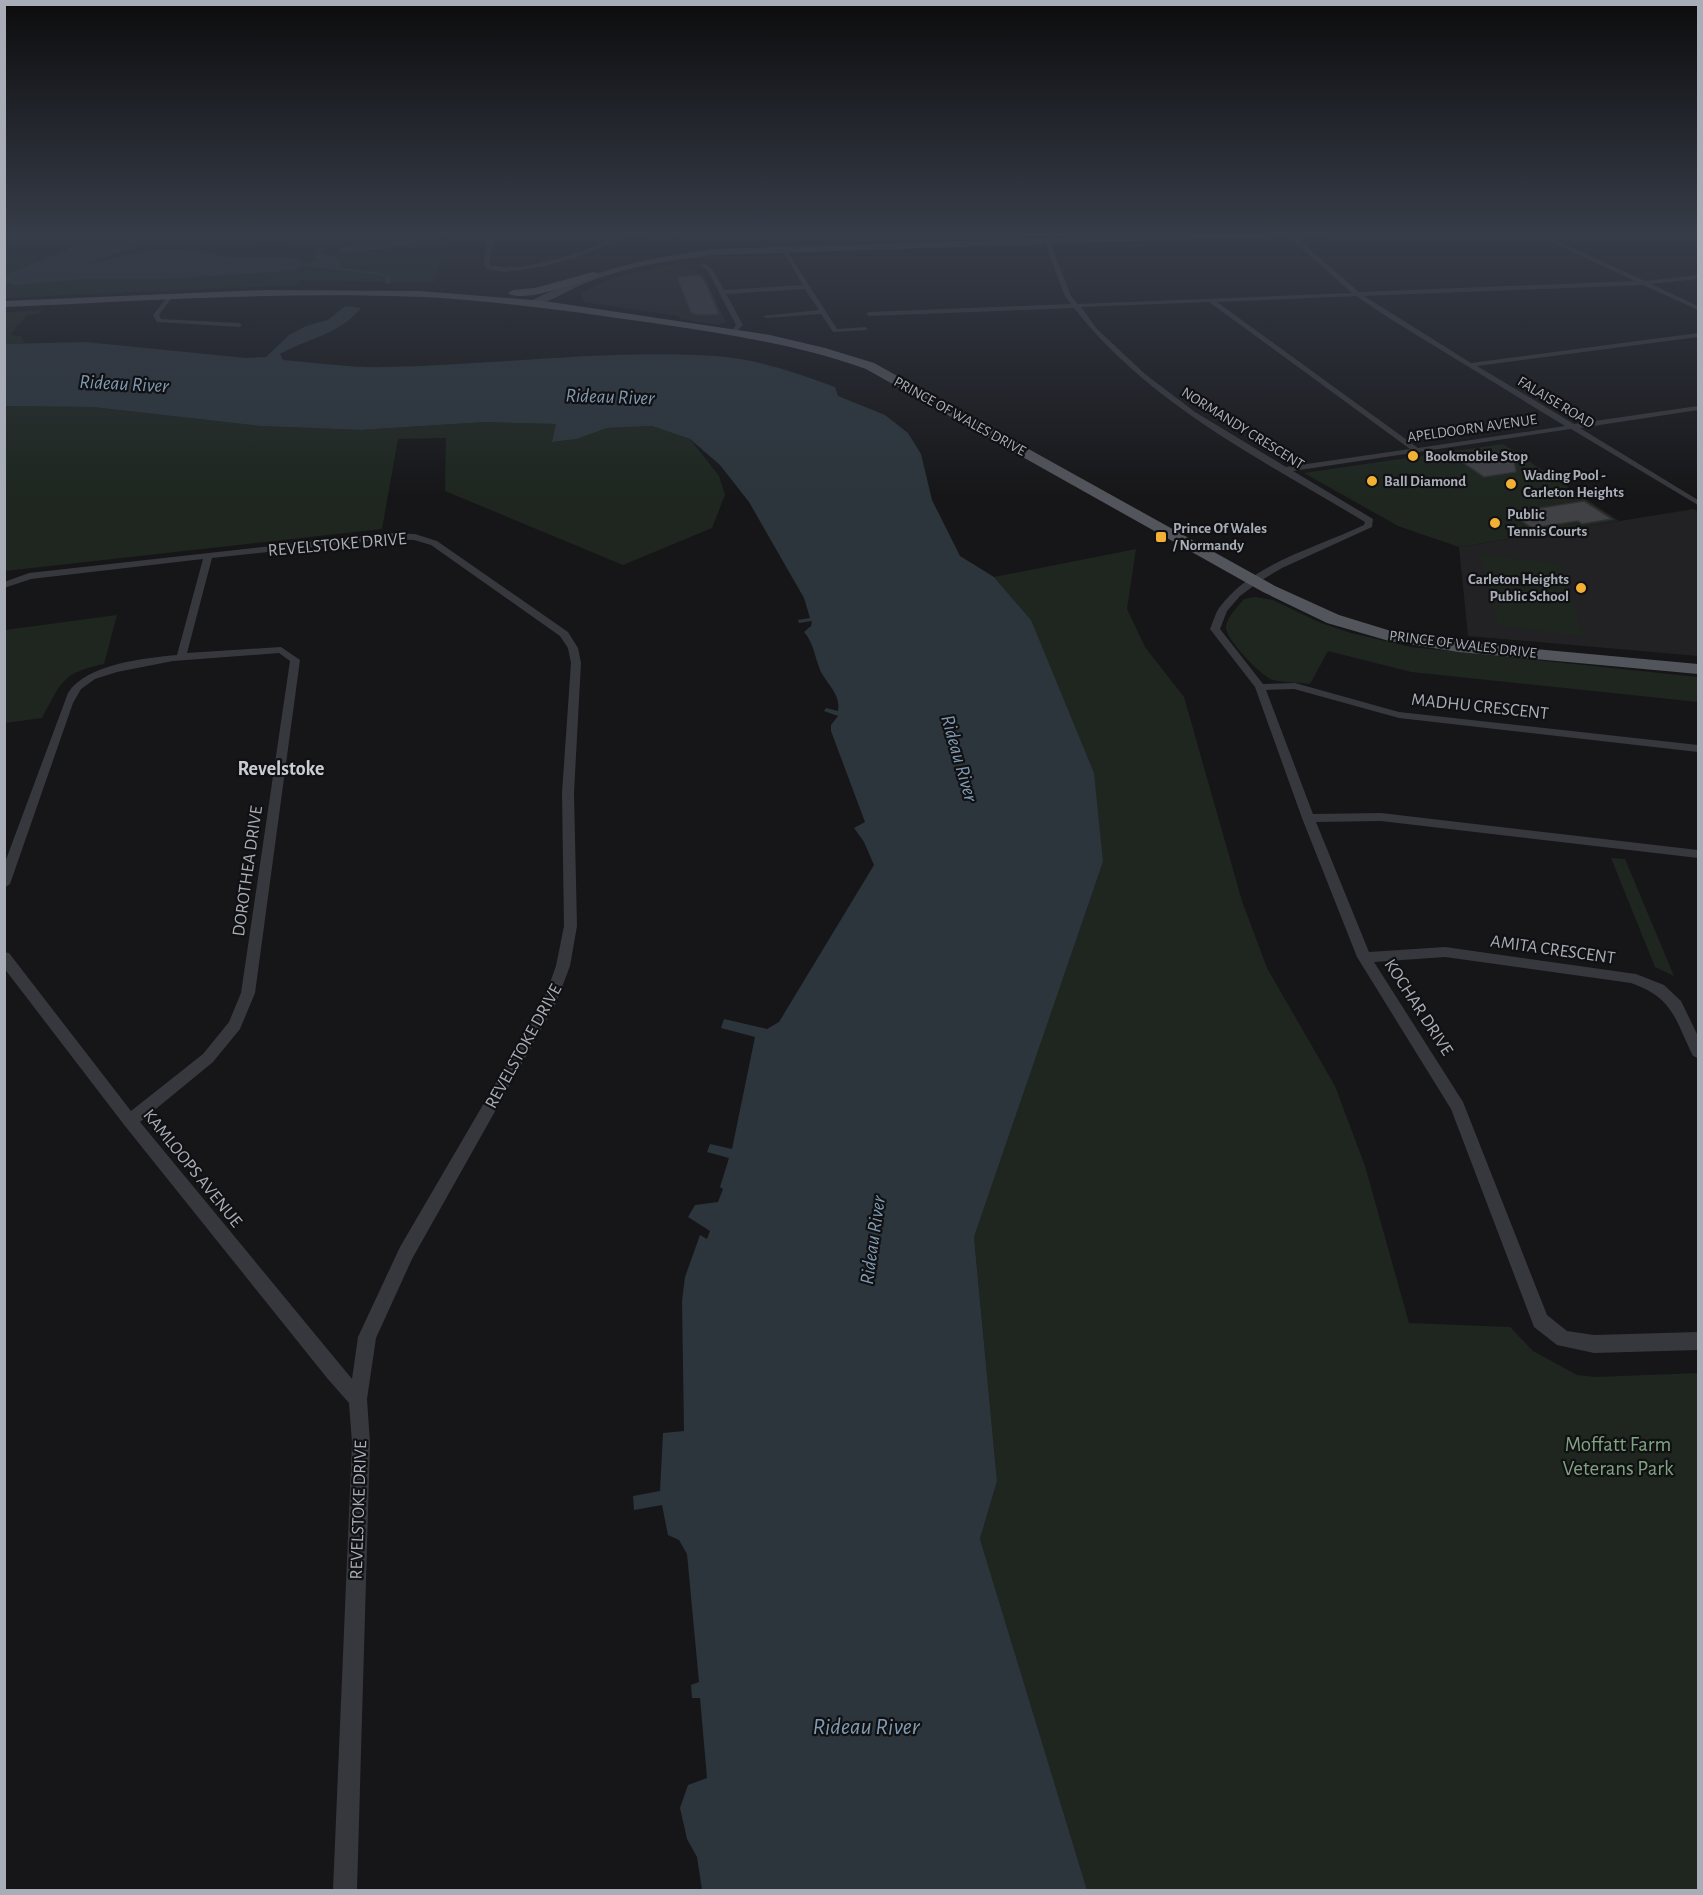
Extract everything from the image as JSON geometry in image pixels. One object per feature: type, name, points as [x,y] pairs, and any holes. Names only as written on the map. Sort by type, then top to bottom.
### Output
[{"type":"main road","name":"PRINCE OF WALES DRIVE","points":[[658,321],[822,350],[870,366],[1255,580],[1333,619],[1389,636],[1458,647],[1698,669]]},
{"type":"street","points":[[168,321],[239,325]]},
{"type":"street","points":[[732,333],[740,325],[738,321]]},
{"type":"street","points":[[828,321],[835,331],[866,329]]},
{"type":"street","name":"NORMANDY CRESCENT","points":[[1088,321],[1142,376],[1192,414],[1365,518],[1371,524],[1364,530],[1255,580]]},
{"type":"street","points":[[1240,321],[1416,449]]},
{"type":"street","name":"FALAISE ROAD","points":[[1396,321],[1698,502]]},
{"type":"street","points":[[1469,365],[1698,335]]},
{"type":"street","name":"APELDOORN AVENUE","points":[[1285,470],[1698,408]]},
{"type":"street","name":"REVELSTOKE DRIVE","points":[[4,585],[30,576],[388,536],[415,537],[434,543],[564,634],[573,648],[576,663],[568,793],[569,900],[572,917],[563,972],[549,1003],[412,1242],[388,1288],[367,1337],[358,1399],[361,1443],[345,1890]]},
{"type":"street","points":[[4,884],[68,703],[77,686],[95,675],[112,669],[181,658],[208,557]]},
{"type":"street","name":"KOCHAR DRIVE","points":[[1255,580],[1225,606],[1216,621],[1215,629],[1260,687],[1308,818],[1364,957],[1458,1107],[1540,1321],[1563,1339],[1594,1344],[1698,1341]]},
{"type":"street","name":"DOROTHEA DRIVE","points":[[130,1121],[208,1058],[235,1025],[248,993],[295,660],[281,650],[181,658]]},
{"type":"street","name":"MADHU CRESCENT","points":[[1260,687],[1295,686],[1370,709],[1428,719],[1698,748]]},
{"type":"street","points":[[1308,818],[1381,817],[1698,854]]},
{"type":"street","name":"AMITA CRESCENT","points":[[1364,957],[1445,952],[1640,980],[1662,990],[1677,1003],[1698,1052]]},
{"type":"street","name":"KAMLOOPS AVENUE","points":[[4,957],[130,1121],[333,1372],[358,1399]]},
{"type":"shaded area","points":[[695,321],[726,322],[718,325]]},
{"type":"shaded area","name":"Carleton Heights Public School","points":[[1694,509],[1698,512],[1698,656],[1468,636],[1459,547]]},
{"type":"green space","points":[[5,321],[22,321],[10,335],[21,336],[24,343],[5,344]]},
{"type":"green space","points":[[4,406],[93,407],[260,426],[361,430],[484,422],[557,424],[552,442],[577,439],[607,428],[652,426],[690,439],[719,476],[725,495],[712,528],[623,565],[445,491],[446,438],[398,439],[382,529],[5,571]]},
{"type":"green space","points":[[1503,444],[1619,521],[1459,547],[1398,526],[1304,473]]},
{"type":"green space","name":"Moffatt Farm Veterans Park","points":[[1136,549],[1127,609],[1145,647],[1184,697],[1242,901],[1267,968],[1335,1086],[1365,1166],[1409,1323],[1510,1327],[1533,1351],[1577,1375],[1595,1377],[1698,1373],[1698,1890],[1087,1890],[980,1539],[997,1481],[974,1237],[1103,862],[1031,620],[994,577]]},
{"type":"green space","points":[[1480,554],[1560,564],[1584,637],[1498,626]]},
{"type":"green space","points":[[1255,597],[1273,600],[1321,623],[1351,633],[1411,647],[1698,677],[1698,702],[1411,672],[1328,651],[1310,684],[1273,680],[1245,656],[1227,632],[1227,622],[1236,608],[1244,599]]},
{"type":"green space","points":[[117,615],[104,664],[79,671],[64,681],[42,718],[5,723],[5,630]]},
{"type":"green space","points":[[1611,858],[1625,859],[1674,976],[1655,967]]},
{"type":"water","name":"Rideau River","points":[[323,321],[346,321],[333,330],[280,354],[283,360],[387,367],[634,354],[716,356],[762,363],[835,387],[838,396],[885,415],[908,433],[921,454],[932,500],[960,556],[994,577],[1031,620],[1094,773],[1103,862],[974,1237],[997,1481],[980,1539],[1087,1890],[702,1890],[697,1857],[687,1839],[680,1808],[688,1785],[707,1778],[700,1698],[692,1698],[691,1685],[699,1682],[687,1554],[679,1540],[668,1535],[662,1505],[634,1510],[633,1496],[660,1491],[663,1433],[684,1431],[682,1301],[685,1277],[700,1235],[707,1239],[710,1231],[688,1217],[695,1205],[718,1202],[723,1189],[720,1187],[729,1158],[707,1152],[710,1144],[732,1149],[755,1037],[721,1028],[724,1019],[767,1029],[779,1022],[874,865],[864,842],[854,828],[865,822],[831,731],[831,725],[838,716],[824,711],[826,708],[838,711],[838,700],[821,672],[812,646],[804,632],[811,626],[812,621],[799,623],[798,620],[810,618],[804,598],[749,502],[720,465],[690,439],[652,426],[607,428],[577,439],[552,442],[556,424],[484,422],[361,430],[260,426],[93,407],[5,406],[5,344],[85,342],[246,358],[266,357],[289,335],[306,326]]},
{"type":"building","points":[[1502,452],[1514,460],[1516,472],[1484,477],[1455,457]]},
{"type":"building","points":[[1584,501],[1612,519],[1582,524],[1578,521],[1532,528],[1510,513]]},
{"type":"place","name":"Bookmobile Stop","points":[[1413,456]]},
{"type":"place","name":"Ball Diamond","points":[[1372,481]]},
{"type":"place","name":"Wading Pool - Carleton Heights","points":[[1511,484]]},
{"type":"place","name":"Public Tennis Courts","points":[[1495,523]]},
{"type":"place","name":"Prince Of Wales / Normandy","points":[[1161,537]]},
{"type":"place","name":"Carleton Heights Public School","points":[[1581,588]]},
{"type":"district","name":"Revelstoke","points":[[281,768]]}]
